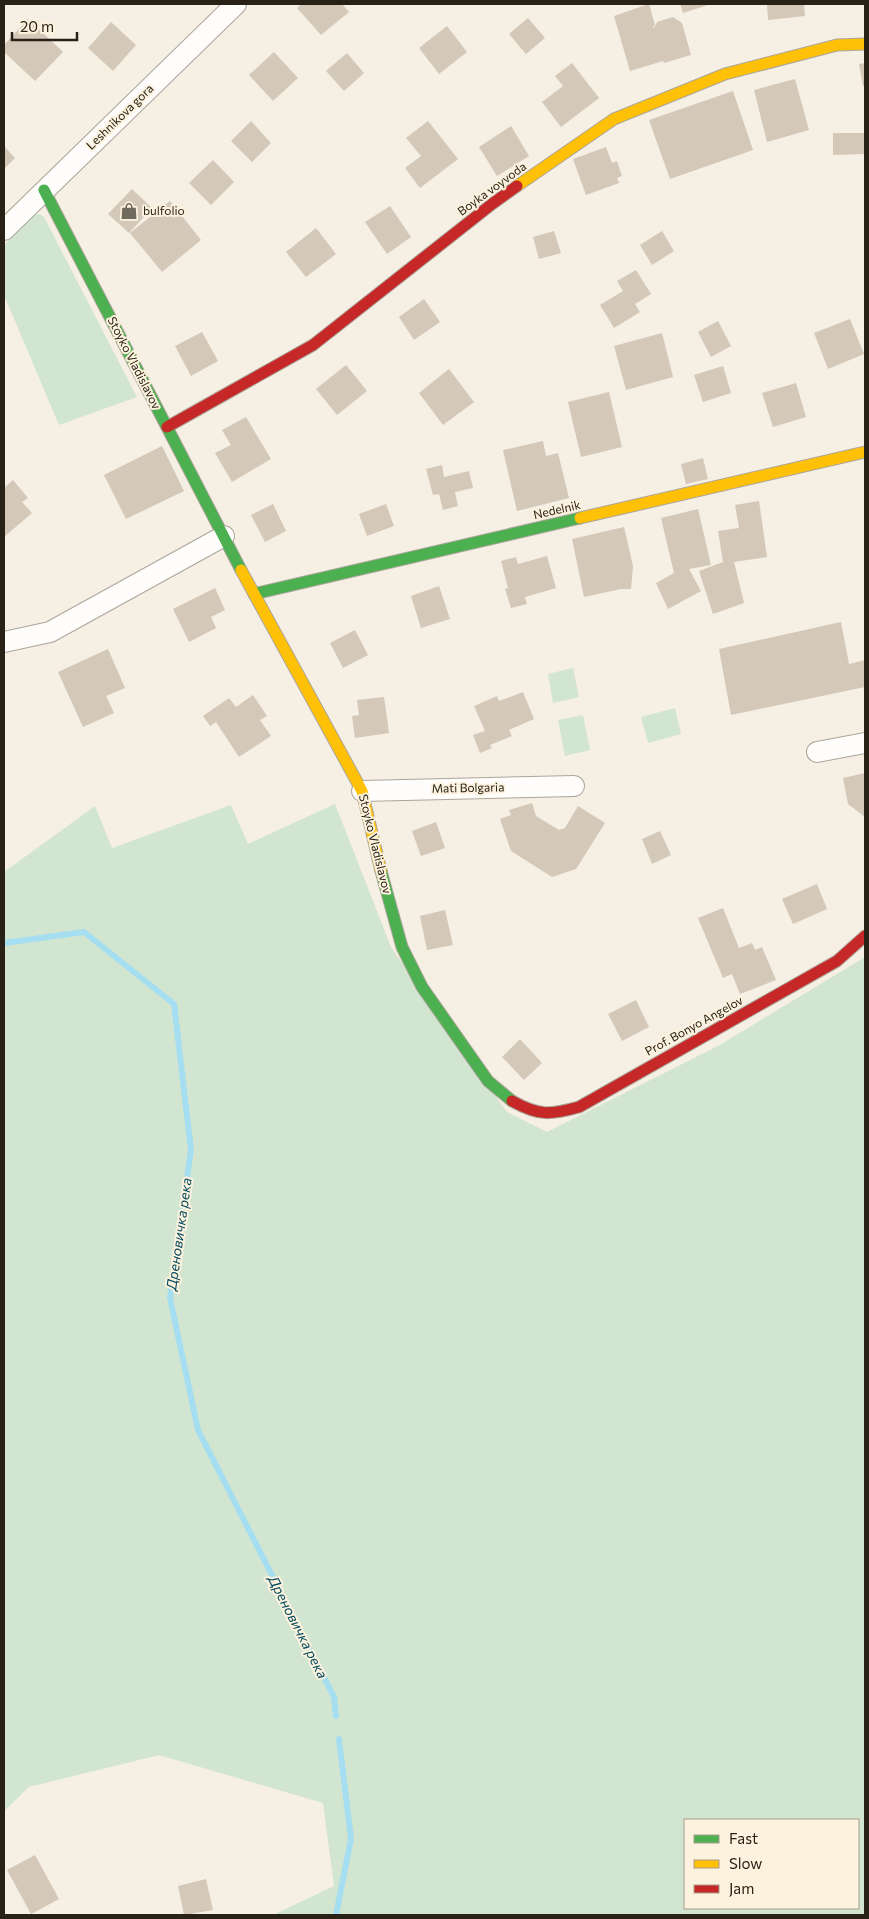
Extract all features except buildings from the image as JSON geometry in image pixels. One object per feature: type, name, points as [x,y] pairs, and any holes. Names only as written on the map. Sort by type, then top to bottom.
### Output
[{"type":"street","name":"Leshnikova gora","points":[[4,230],[236,4]]},
{"type":"street","name":"Boyka voyvoda","points":[[167,427],[312,345],[492,204],[614,119],[725,74],[837,45],[865,44]]},
{"type":"street","name":"Stoyko Vladislavov","points":[[44,190],[254,594],[362,791],[402,948],[422,987],[488,1081],[508,1099],[526,1109]]},
{"type":"street","name":"Nedelnik","points":[[254,594],[865,452]]},
{"type":"street","points":[[4,642],[50,632],[224,536]]},
{"type":"street","points":[[817,752],[865,743]]},
{"type":"street","name":"Mati Bolgaria","points":[[362,791],[574,786]]},
{"type":"street","name":"Prof. Bonyo Angelov","points":[[526,1109],[554,1114],[578,1107],[837,961],[865,936]]},
{"type":"green space","points":[[39,214],[44,217],[137,397],[59,425],[4,295],[4,245],[35,215]]},
{"type":"green space","points":[[573,668],[579,697],[553,703],[548,674]]},
{"type":"green space","points":[[675,708],[681,734],[648,743],[641,717]]},
{"type":"green space","points":[[583,715],[590,750],[565,756],[558,720]]},
{"type":"green space","points":[[335,804],[391,947],[507,1112],[547,1132],[718,1046],[865,957],[865,1915],[273,1915],[334,1886],[323,1803],[159,1755],[29,1787],[4,1811],[4,872],[95,806],[112,848],[231,805],[248,844]]},
{"type":"waterway","name":"Дреновичка река","points":[[4,943],[84,932],[174,1004],[191,1150],[170,1298],[198,1430],[334,1697],[336,1716]]},
{"type":"waterway","name":"Дреновичка река","points":[[336,1915],[351,1839],[339,1739]]},
{"type":"traffic: fast","points":[[44,190],[241,570]]},
{"type":"traffic: fast","points":[[254,594],[580,518]]},
{"type":"traffic: fast","points":[[381,871],[402,947],[422,987],[488,1081],[512,1101]]},
{"type":"traffic: slow","points":[[517,186],[614,119],[725,74],[837,45],[865,44]]},
{"type":"traffic: slow","points":[[580,518],[865,452]]},
{"type":"traffic: slow","points":[[241,570],[362,791],[381,871]]},
{"type":"traffic: jam","points":[[167,427],[313,345],[517,186]]},
{"type":"traffic: jam","points":[[512,1101],[537,1112],[545,1113],[560,1112],[579,1107],[837,961],[865,936]]},
{"type":"place","name":"bulfolio","points":[[129,211]]}]
